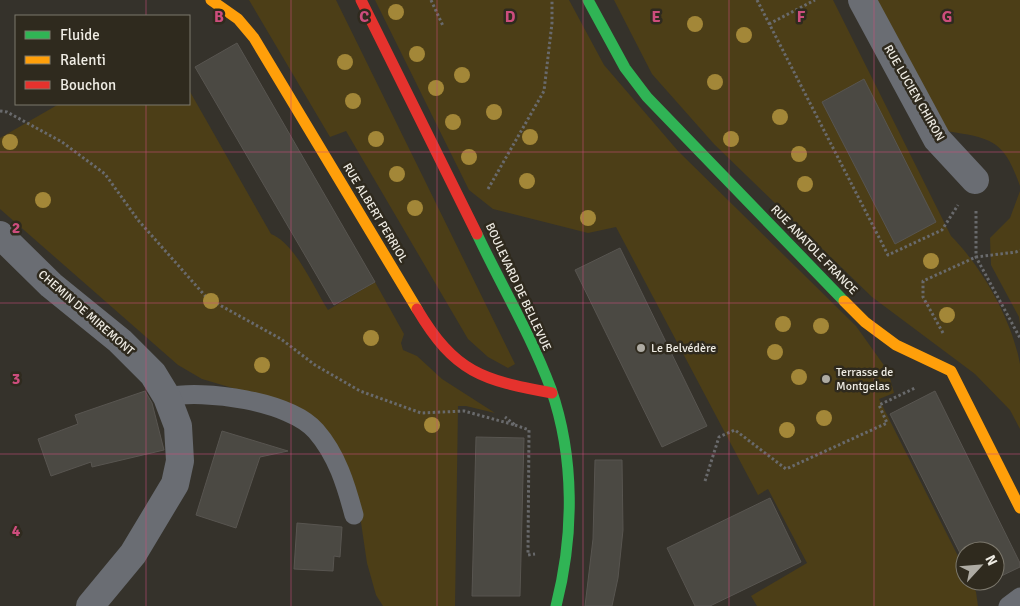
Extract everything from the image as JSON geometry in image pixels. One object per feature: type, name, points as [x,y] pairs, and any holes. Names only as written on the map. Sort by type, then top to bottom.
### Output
[{"type":"street","name":"RUE ALBERT PERRIOL","points":[[211,0],[238,19],[254,38],[414,306],[438,342],[467,366],[488,380],[552,393]]},
{"type":"street","name":"BOULEVARD DE BELLEVUE","points":[[361,0],[470,220],[552,393],[561,425],[569,519],[566,552],[556,606]]},
{"type":"street","name":"RUE ANATOLE FRANCE","points":[[588,0],[625,68],[647,97],[865,322],[896,345],[951,371],[1020,508]]},
{"type":"street","name":"RUE LUCIEN CHIRON","points":[[862,0],[937,139],[975,180]]},
{"type":"street","name":"CHEMIN DE MIREMONT","points":[[0,235],[52,285],[120,341],[153,374],[167,397],[178,426],[180,461],[175,484],[133,554],[90,606]]},
{"type":"lane","points":[[167,397],[184,393],[213,394],[254,402],[300,418],[315,430],[326,444],[339,468],[354,515]]},
{"type":"lane","points":[[1008,606],[1020,597]]},
{"type":"path","points":[[431,0],[444,26]]},
{"type":"path","points":[[470,220],[544,91],[552,23],[552,0]]},
{"type":"path","points":[[757,0],[888,255],[942,230],[975,180]]},
{"type":"path","points":[[769,24],[815,0]]},
{"type":"path","points":[[0,111],[7,112],[62,142],[104,174],[138,220],[207,298],[280,339],[315,364],[360,391],[421,413],[464,411],[515,424],[529,430],[528,555]]},
{"type":"path","points":[[975,180],[976,257],[1020,338]]},
{"type":"path","points":[[945,336],[923,297],[923,281],[976,257],[1020,250]]},
{"type":"path","points":[[705,481],[719,437],[735,430],[786,469],[887,423],[879,405],[894,398]]},
{"type":"path","points":[[501,414],[515,424]]},
{"type":"shaded area","points":[[249,0],[336,0],[515,364],[508,368],[488,357],[468,339],[346,131],[330,137]]},
{"type":"shaded area","points":[[375,0],[569,0],[604,65],[678,151],[856,326],[888,371],[894,393],[879,399],[955,550],[955,591],[976,591],[978,606],[757,606],[751,596],[807,563],[768,489],[758,495],[616,227],[588,233],[493,209],[469,190]]},
{"type":"shaded area","points":[[614,0],[833,0],[951,236],[974,263],[1003,312],[1020,364],[1020,429],[1010,410],[975,374],[872,297],[714,144],[652,74]]},
{"type":"shaded area","points":[[875,0],[1020,0],[1020,186],[1008,159],[1002,150],[994,144],[975,136],[946,131]]},
{"type":"shaded area","points":[[190,92],[271,234],[280,239],[296,256],[328,310],[375,282],[404,334],[401,343],[403,350],[417,356],[442,379],[495,413],[458,406],[455,606],[383,606],[376,595],[367,563],[358,502],[340,454],[246,392],[202,379],[178,365],[0,209],[0,138],[57,105],[190,105]]},
{"type":"shaded area","points":[[1020,191],[1020,325],[1019,317],[991,265],[990,238],[1010,218]]},
{"type":"building","points":[[237,43],[375,282],[334,305],[195,67]]},
{"type":"building","points":[[864,79],[936,222],[895,244],[822,102]]},
{"type":"building","name":"Le Belvédère","points":[[620,248],[707,426],[662,447],[575,270]]},
{"type":"building","points":[[145,391],[152,403],[164,450],[92,467],[91,462],[51,476],[38,439],[78,424],[75,415]]},
{"type":"building","points":[[935,391],[1020,563],[1020,567],[1005,574],[1005,541],[955,541],[955,543],[890,414]]},
{"type":"building","points":[[222,431],[288,451],[260,457],[236,528],[196,515]]},
{"type":"building","points":[[476,437],[524,438],[520,596],[472,596]]},
{"type":"building","points":[[595,460],[622,460],[623,530],[618,578],[612,606],[585,606],[593,539]]},
{"type":"building","points":[[770,498],[801,562],[710,606],[695,606],[667,548]]},
{"type":"building","points":[[297,523],[342,527],[340,557],[334,556],[333,571],[294,569]]},
{"type":"traffic: fast","points":[[588,0],[625,68],[647,97],[844,301]]},
{"type":"traffic: fast","points":[[477,234],[534,349],[551,389],[559,415],[568,470],[569,525],[562,579],[556,606]]},
{"type":"traffic: slow","points":[[211,0],[238,19],[254,38],[417,309]]},
{"type":"traffic: slow","points":[[844,301],[865,322],[896,345],[951,371],[1020,508]]},
{"type":"traffic: jam","points":[[361,0],[477,234]]},
{"type":"traffic: jam","points":[[417,309],[444,347],[472,370],[489,378],[552,393]]},
{"type":"place","name":"Le Belvédère","points":[[641,348]]},
{"type":"place","name":"Terrasse de Montgelas","points":[[826,379]]}]
